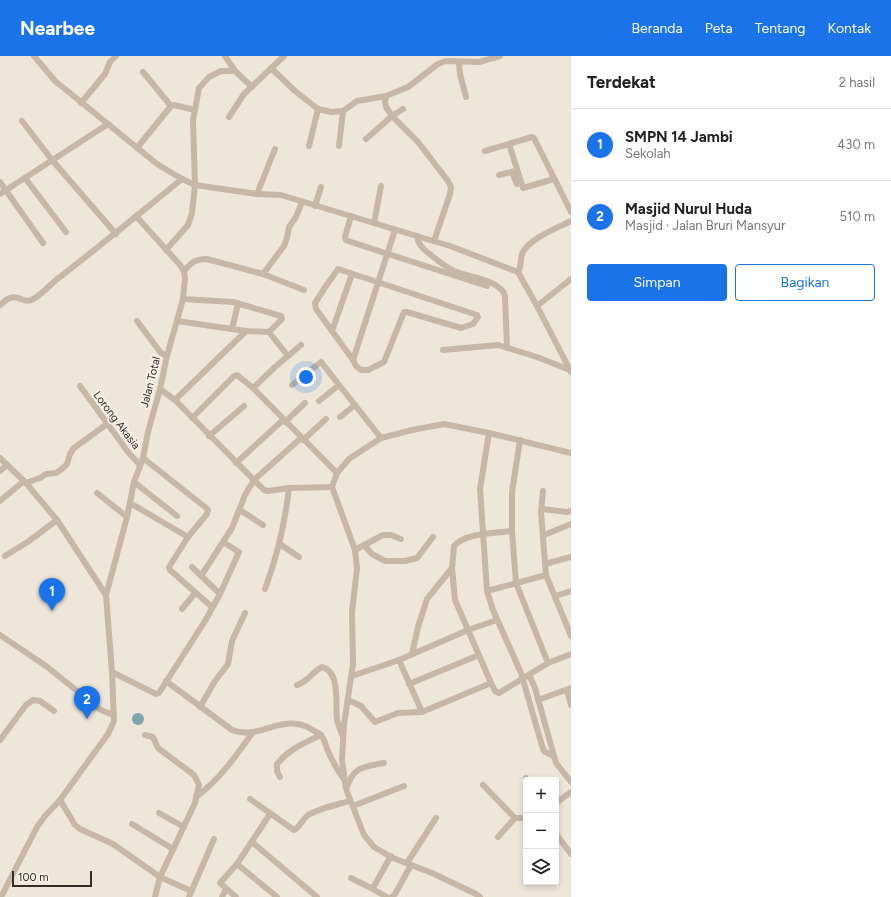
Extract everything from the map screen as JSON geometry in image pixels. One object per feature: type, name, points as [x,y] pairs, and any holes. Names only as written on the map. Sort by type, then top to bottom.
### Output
[{"type":"street","points":[[34,56],[56,82],[137,148],[157,164],[195,185],[257,194],[281,195],[434,241],[518,272],[570,371]]},
{"type":"street","points":[[81,103],[105,74],[110,62],[116,56]]},
{"type":"street","points":[[225,56],[235,71],[252,87]]},
{"type":"street","points":[[229,117],[244,94],[284,56]]},
{"type":"street","points":[[272,68],[295,91],[318,109],[331,112],[343,111],[358,101],[386,96],[408,87],[438,64],[446,61],[479,62],[500,56]]},
{"type":"street","points":[[460,62],[460,74],[466,97]]},
{"type":"street","points":[[166,250],[188,224],[192,212],[195,185],[193,120],[199,88],[209,77],[221,71],[235,71]]},
{"type":"street","points":[[143,72],[170,106]]},
{"type":"street","points":[[386,96],[386,107],[392,116],[418,142],[451,187],[434,241]]},
{"type":"street","points":[[137,148],[170,106],[174,105],[195,110]]},
{"type":"street","points":[[309,146],[318,109]]},
{"type":"street","points":[[366,139],[392,116],[404,110]]},
{"type":"street","points":[[339,146],[343,111]]},
{"type":"street","points":[[22,121],[52,160],[116,234]]},
{"type":"street","points":[[0,194],[108,124]]},
{"type":"street","points":[[485,151],[532,137],[534,138],[542,153],[551,180],[571,212]]},
{"type":"street","points":[[509,144],[518,186],[523,188],[551,180]]},
{"type":"street","points":[[257,194],[275,149]]},
{"type":"street","points":[[499,175],[515,172]]},
{"type":"street","points":[[25,178],[66,232]]},
{"type":"street","points":[[0,305],[8,298],[14,297],[27,302],[31,301],[116,234],[182,179]]},
{"type":"street","points":[[0,182],[43,243]]},
{"type":"street","points":[[374,223],[381,186]]},
{"type":"street","points":[[315,206],[321,187]]},
{"type":"street","points":[[263,274],[284,246],[288,227],[296,217],[302,202]]},
{"type":"street","points":[[136,216],[184,271],[191,263],[198,259],[207,258],[263,274],[304,290]]},
{"type":"street","points":[[351,216],[345,237],[346,240],[486,286]]},
{"type":"street","points":[[518,272],[521,267],[522,254],[531,242],[571,221]]},
{"type":"street","points":[[354,360],[395,230]]},
{"type":"street","points":[[417,236],[418,241],[424,250],[449,268],[499,286],[505,296],[507,348]]},
{"type":"street","points":[[338,269],[379,282],[477,315],[478,317],[473,324],[461,328],[404,312],[384,362],[368,370],[361,370],[356,366],[354,360],[316,309],[315,303],[338,269]]},
{"type":"street","name":"Jalan Total","points":[[106,595],[127,518],[134,482],[143,458],[148,432],[177,321],[185,278],[184,271]]},
{"type":"street","points":[[332,331],[352,274]]},
{"type":"street","points":[[537,306],[571,279]]},
{"type":"street","points":[[177,321],[246,331],[269,332],[282,319],[281,316],[232,302],[182,298]]},
{"type":"street","points":[[232,329],[238,304]]},
{"type":"street","points":[[137,321],[162,353],[167,356]]},
{"type":"street","points":[[175,400],[246,331]]},
{"type":"street","points":[[269,332],[288,356]]},
{"type":"street","points":[[443,350],[498,345],[537,357],[570,371]]},
{"type":"street","points":[[253,388],[301,346]]},
{"type":"street","points":[[292,385],[321,362],[381,438]]},
{"type":"street","points":[[192,418],[234,376],[241,378],[253,388],[337,473]]},
{"type":"street","points":[[319,401],[339,385]]},
{"type":"street","name":"Lorong Akasia","points":[[80,386],[128,452],[140,465]]},
{"type":"street","points":[[160,389],[175,400],[264,490],[332,487]]},
{"type":"street","points":[[236,462],[305,403]]},
{"type":"street","points":[[340,416],[355,405]]},
{"type":"street","points":[[209,436],[244,406]]},
{"type":"street","points":[[201,576],[232,528],[249,488],[254,480],[326,419]]},
{"type":"street","points":[[0,501],[25,482],[40,478],[46,474],[56,473],[63,468],[67,464],[70,454],[74,448],[107,424]]},
{"type":"street","points":[[480,897],[432,873],[391,856],[374,847],[364,835],[346,789],[342,760],[343,738],[353,664],[352,612],[357,569],[355,550],[332,487],[337,473],[349,459],[381,438],[444,424],[520,440],[571,453]]},
{"type":"street","points":[[489,433],[480,489],[487,591],[493,610],[522,679],[543,749],[545,752],[554,756]]},
{"type":"street","points":[[520,440],[512,492],[512,531],[516,583],[548,663]]},
{"type":"street","points":[[0,458],[25,482],[57,520],[106,595],[114,721],[108,734],[60,800],[37,827],[1,897]]},
{"type":"street","points":[[143,458],[208,510],[207,514],[188,537],[169,567],[170,570],[212,607]]},
{"type":"street","points":[[0,471],[7,465]]},
{"type":"street","points":[[134,482],[176,516]]},
{"type":"street","points":[[265,589],[280,544],[289,488]]},
{"type":"street","points":[[543,491],[542,509],[546,575],[569,626],[571,636]]},
{"type":"street","points":[[97,493],[127,518]]},
{"type":"street","points":[[130,503],[188,537]]},
{"type":"street","points":[[542,509],[567,512],[571,511]]},
{"type":"street","points":[[240,510],[263,525]]},
{"type":"street","points":[[5,556],[30,541],[57,520]]},
{"type":"street","points":[[544,535],[571,524]]},
{"type":"street","points":[[512,531],[483,534],[457,542],[454,546],[452,568],[455,600],[491,683],[495,691],[499,693],[548,663],[571,654]]},
{"type":"street","points":[[355,550],[383,535],[391,535],[400,539]]},
{"type":"street","points":[[364,546],[372,554],[384,561],[404,561],[417,558],[433,537]]},
{"type":"street","points":[[112,672],[156,694],[159,693],[205,621],[220,594],[239,552],[223,542]]},
{"type":"street","points":[[280,544],[299,557]]},
{"type":"street","points":[[546,564],[571,558]]},
{"type":"street","points":[[192,567],[220,594]]},
{"type":"street","points":[[412,654],[427,599],[452,568]]},
{"type":"street","points":[[487,591],[546,575]]},
{"type":"street","points":[[555,596],[571,591]]},
{"type":"street","points":[[182,609],[195,593]]},
{"type":"street","points":[[200,707],[215,681],[228,664],[232,641],[246,613]]},
{"type":"street","points":[[352,676],[399,660],[468,630],[497,620]]},
{"type":"street","points":[[0,635],[46,666],[101,710],[113,715]]},
{"type":"street","points":[[409,684],[479,655]]},
{"type":"street","points":[[399,660],[422,712]]},
{"type":"street","points":[[297,685],[303,683],[317,669],[322,667],[327,668],[332,673],[336,685],[338,720],[343,738]]},
{"type":"street","points":[[529,676],[535,688],[556,763],[571,782]]},
{"type":"street","points":[[166,681],[232,730],[239,733],[253,732],[292,722],[304,724],[321,735],[335,768],[345,780]]},
{"type":"street","points":[[348,700],[358,704],[375,722],[398,713],[422,712],[491,683]]},
{"type":"street","points":[[538,700],[569,689],[571,705]]},
{"type":"street","points":[[0,740],[26,705],[33,700],[40,701],[54,711]]},
{"type":"street","points":[[196,797],[223,773],[253,732]]},
{"type":"street","points":[[145,735],[153,737],[158,748],[194,775],[199,785],[193,809],[160,877],[155,897]]},
{"type":"street","points":[[280,777],[276,764],[289,751],[321,735]]},
{"type":"street","points":[[346,789],[349,779],[359,768],[384,763]]},
{"type":"street","points":[[250,799],[294,830],[309,814],[352,803],[404,786]]},
{"type":"street","points":[[483,786],[515,818],[523,818]]},
{"type":"street","points":[[559,801],[571,792]]},
{"type":"street","points":[[60,800],[75,825],[80,829],[113,844],[160,877],[190,894],[214,839]]},
{"type":"street","points":[[159,813],[184,827]]},
{"type":"street","points":[[236,897],[220,883],[237,864],[270,814]]},
{"type":"street","points":[[392,897],[395,894],[409,864],[436,818]]},
{"type":"street","points":[[498,838],[515,818]]},
{"type":"street","points":[[132,824],[173,849]]},
{"type":"street","points":[[559,838],[571,854]]},
{"type":"street","points":[[252,842],[317,897]]},
{"type":"street","points":[[371,888],[374,886],[391,856]]},
{"type":"street","points":[[237,864],[277,897]]},
{"type":"street","points":[[351,878],[387,897]]},
{"type":"street","points":[[0,882],[6,887]]},
{"type":"street","points":[[222,897],[226,889]]},
{"type":"water","points":[[138,713],[142,715],[144,719],[142,723],[138,725],[134,723],[132,719],[134,715]]},
{"type":"place","name":"SMPN 14 Jambi","points":[[52,611]]},
{"type":"place","name":"Masjid Nurul Huda","points":[[87,719]]}]
